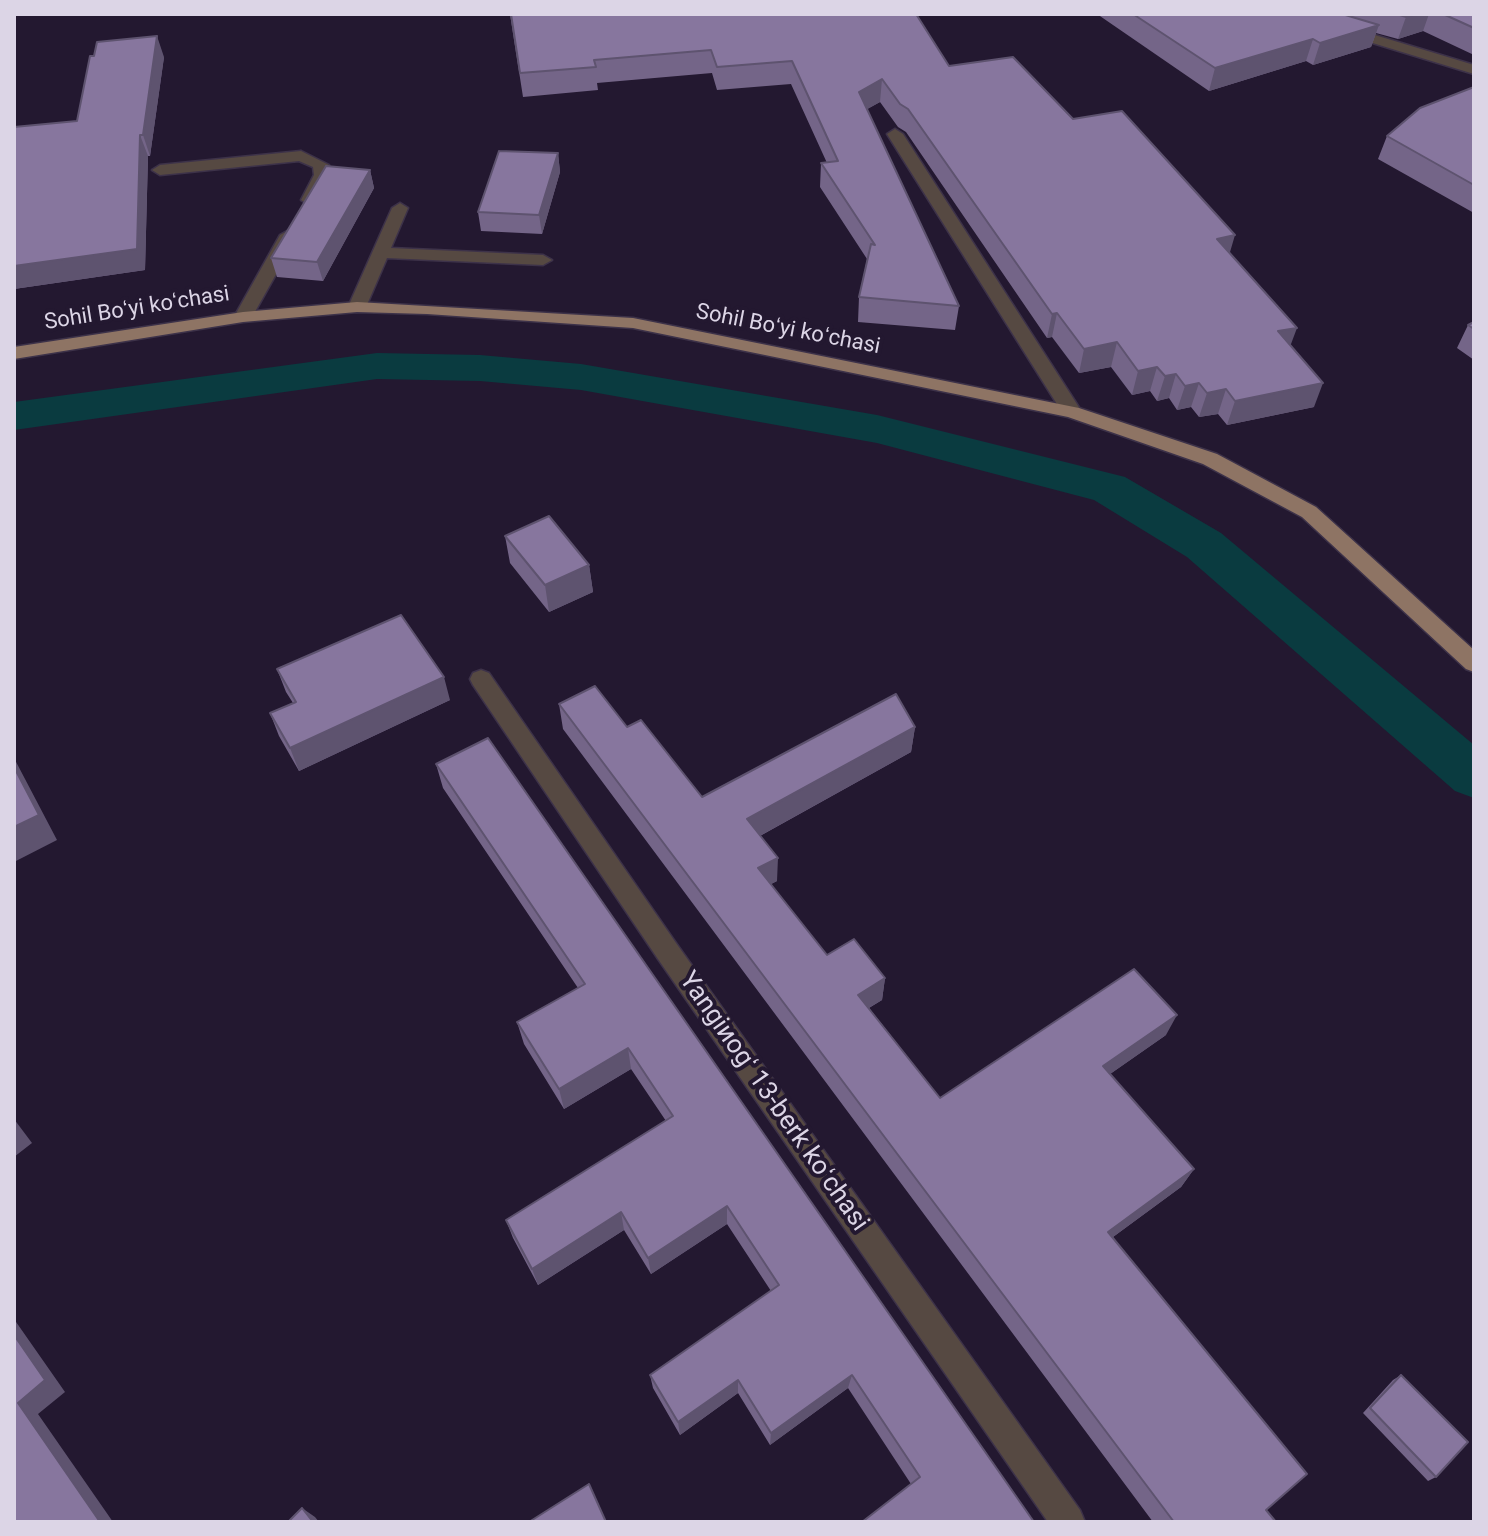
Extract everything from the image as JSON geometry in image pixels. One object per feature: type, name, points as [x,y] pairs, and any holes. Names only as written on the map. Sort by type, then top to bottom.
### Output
[{"type":"main road","name":"Sohil Boʻyi koʻchasi","points":[[14,353],[243,317],[357,307],[633,323],[1072,412],[1210,459],[1309,512],[1474,663]]},
{"type":"street","points":[[1328,25],[1474,70]]},
{"type":"street","points":[[895,134],[1072,412]]},
{"type":"street","points":[[160,170],[301,156],[312,158],[321,165],[322,175],[243,317]]},
{"type":"street","points":[[357,307],[400,208]]},
{"type":"street","points":[[381,253],[543,260]]},
{"type":"street","name":"Yangiиogʻ 13-berk koʻchasi","points":[[481,679],[667,951],[1068,1522]]},
{"type":"building","points":[[511,14],[916,14],[949,66],[1013,57],[1073,119],[1122,111],[1235,235],[1217,239],[1297,328],[1278,331],[1323,383],[1235,401],[1226,389],[1207,393],[1199,383],[1185,386],[1176,374],[1165,376],[1157,367],[1138,371],[1117,342],[1084,349],[1057,313],[1052,314],[908,109],[900,104],[882,79],[859,92],[959,306],[859,297],[871,244],[875,245],[821,163],[838,161],[792,61],[717,67],[711,50],[594,60],[596,67],[520,73]]},
{"type":"building","points":[[1133,14],[1342,14],[1379,25],[1320,43],[1313,39],[1215,68]]},
{"type":"building","points":[[1443,14],[1474,14],[1474,28]]},
{"type":"building","points":[[157,36],[143,135],[140,135],[137,249],[14,266],[14,127],[77,121],[90,56],[94,56],[97,42]]},
{"type":"building","points":[[1474,87],[1474,185],[1387,136],[1420,108]]},
{"type":"building","points":[[499,151],[558,153],[539,215],[478,212]]},
{"type":"building","points":[[326,166],[370,170],[317,262],[271,258]]},
{"type":"building","points":[[549,516],[589,565],[545,585],[505,536]]},
{"type":"building","points":[[401,615],[444,677],[290,748],[270,713],[296,702],[277,669]]},
{"type":"building","points":[[595,686],[627,727],[641,720],[702,797],[896,694],[915,727],[747,819],[778,858],[758,868],[827,955],[854,939],[885,978],[858,995],[940,1098],[1134,969],[1177,1015],[1103,1066],[1194,1169],[1108,1232],[1307,1474],[1266,1510],[1276,1522],[1174,1522],[559,704]]},
{"type":"building","points":[[488,738],[1034,1522],[862,1522],[920,1477],[852,1375],[771,1433],[738,1380],[678,1422],[650,1375],[779,1285],[727,1206],[648,1258],[621,1212],[532,1269],[506,1220],[673,1116],[628,1048],[559,1089],[517,1022],[585,984],[436,764]]},
{"type":"building","points":[[14,767],[39,815],[14,827]]},
{"type":"building","points":[[14,1335],[45,1380],[18,1403],[100,1522],[14,1522]]},
{"type":"building","points":[[1401,1375],[1468,1442],[1436,1477],[1370,1408]]},
{"type":"building","points":[[589,1484],[606,1522],[529,1522]]},
{"type":"building","points":[[302,1508],[313,1522],[288,1522]]},
{"type":"waterway","points":[[14,416],[377,366],[480,368],[581,377],[877,429],[1109,488],[1204,545],[1474,776]]}]
